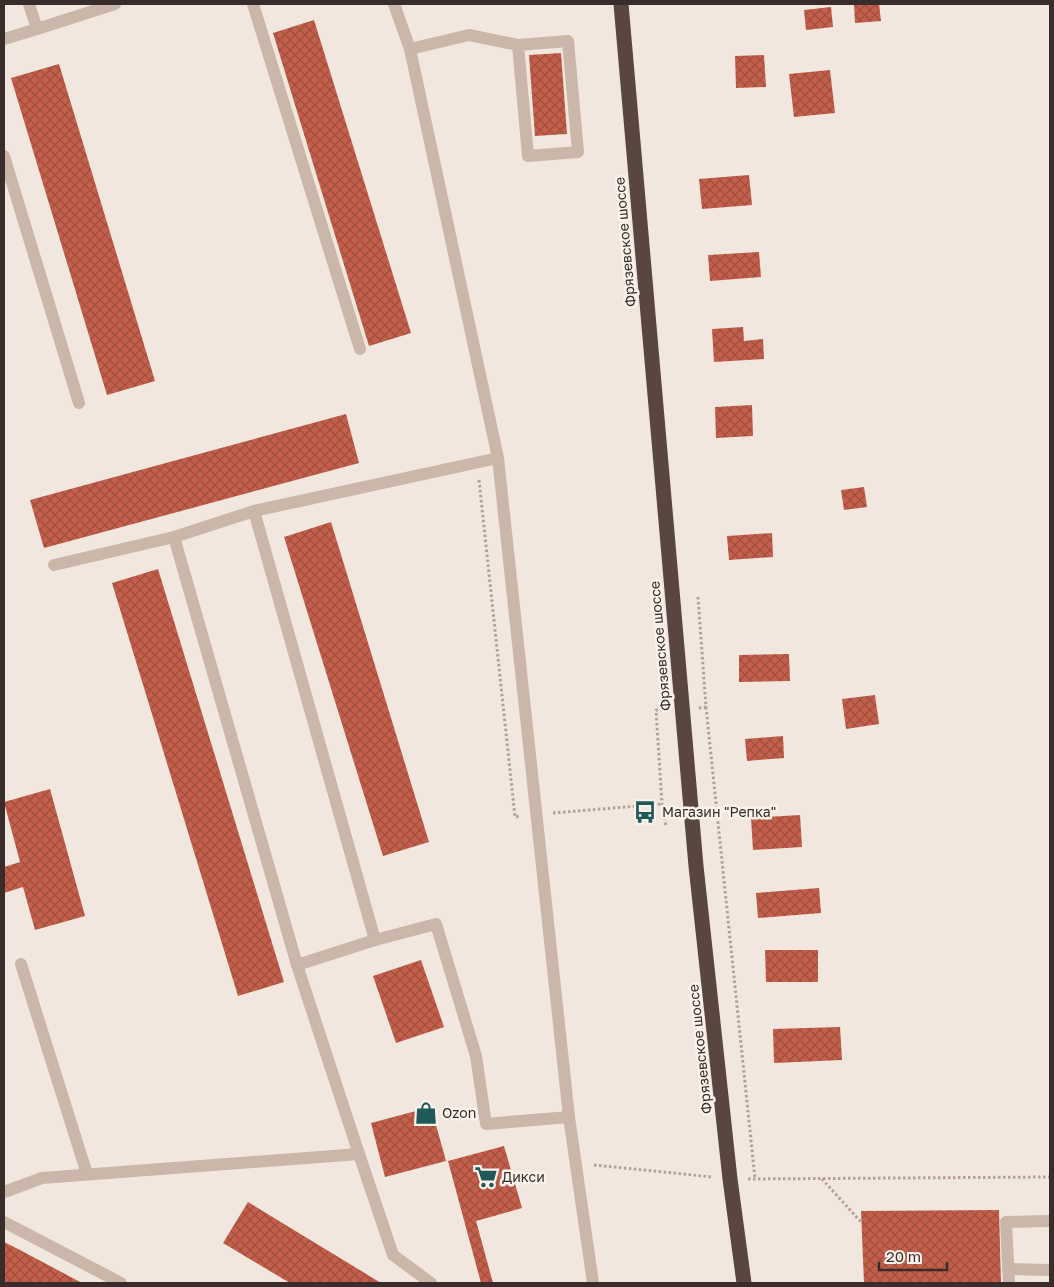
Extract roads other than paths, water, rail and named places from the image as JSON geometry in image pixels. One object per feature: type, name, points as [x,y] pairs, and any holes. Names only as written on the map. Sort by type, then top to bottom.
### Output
[{"type":"highway","name":"Фрязевское шоссе","points":[[621,4],[696,866],[730,1179],[744,1283]]},
{"type":"lane","points":[[29,4],[37,29]]},
{"type":"lane","points":[[4,39],[115,4]]},
{"type":"lane","points":[[253,4],[360,349]]},
{"type":"lane","points":[[394,4],[410,49],[498,458],[569,1117],[593,1283]]},
{"type":"lane","points":[[410,49],[469,35],[518,45],[568,41],[578,152],[528,156],[518,45]]},
{"type":"lane","points":[[4,156],[79,404]]},
{"type":"lane","points":[[54,565],[174,537],[254,511],[498,458]]},
{"type":"lane","points":[[254,511],[376,940]]},
{"type":"lane","points":[[174,537],[297,965],[393,1255],[431,1283]]},
{"type":"lane","points":[[297,965],[376,940],[436,924],[476,1056],[486,1124],[569,1117]]},
{"type":"lane","points":[[21,964],[88,1174]]},
{"type":"lane","points":[[4,1192],[42,1178],[359,1154]]},
{"type":"lane","points":[[1009,1283],[1006,1222],[1050,1221]]},
{"type":"lane","points":[[4,1222],[121,1283]]},
{"type":"lane","points":[[1008,1269],[1050,1270]]},
{"type":"place","name":"Магазин \"Репка\"","points":[[645,812]]},
{"type":"place","name":"Ozon","points":[[426,1113]]},
{"type":"place","name":"Дикси","points":[[486,1177]]}]
